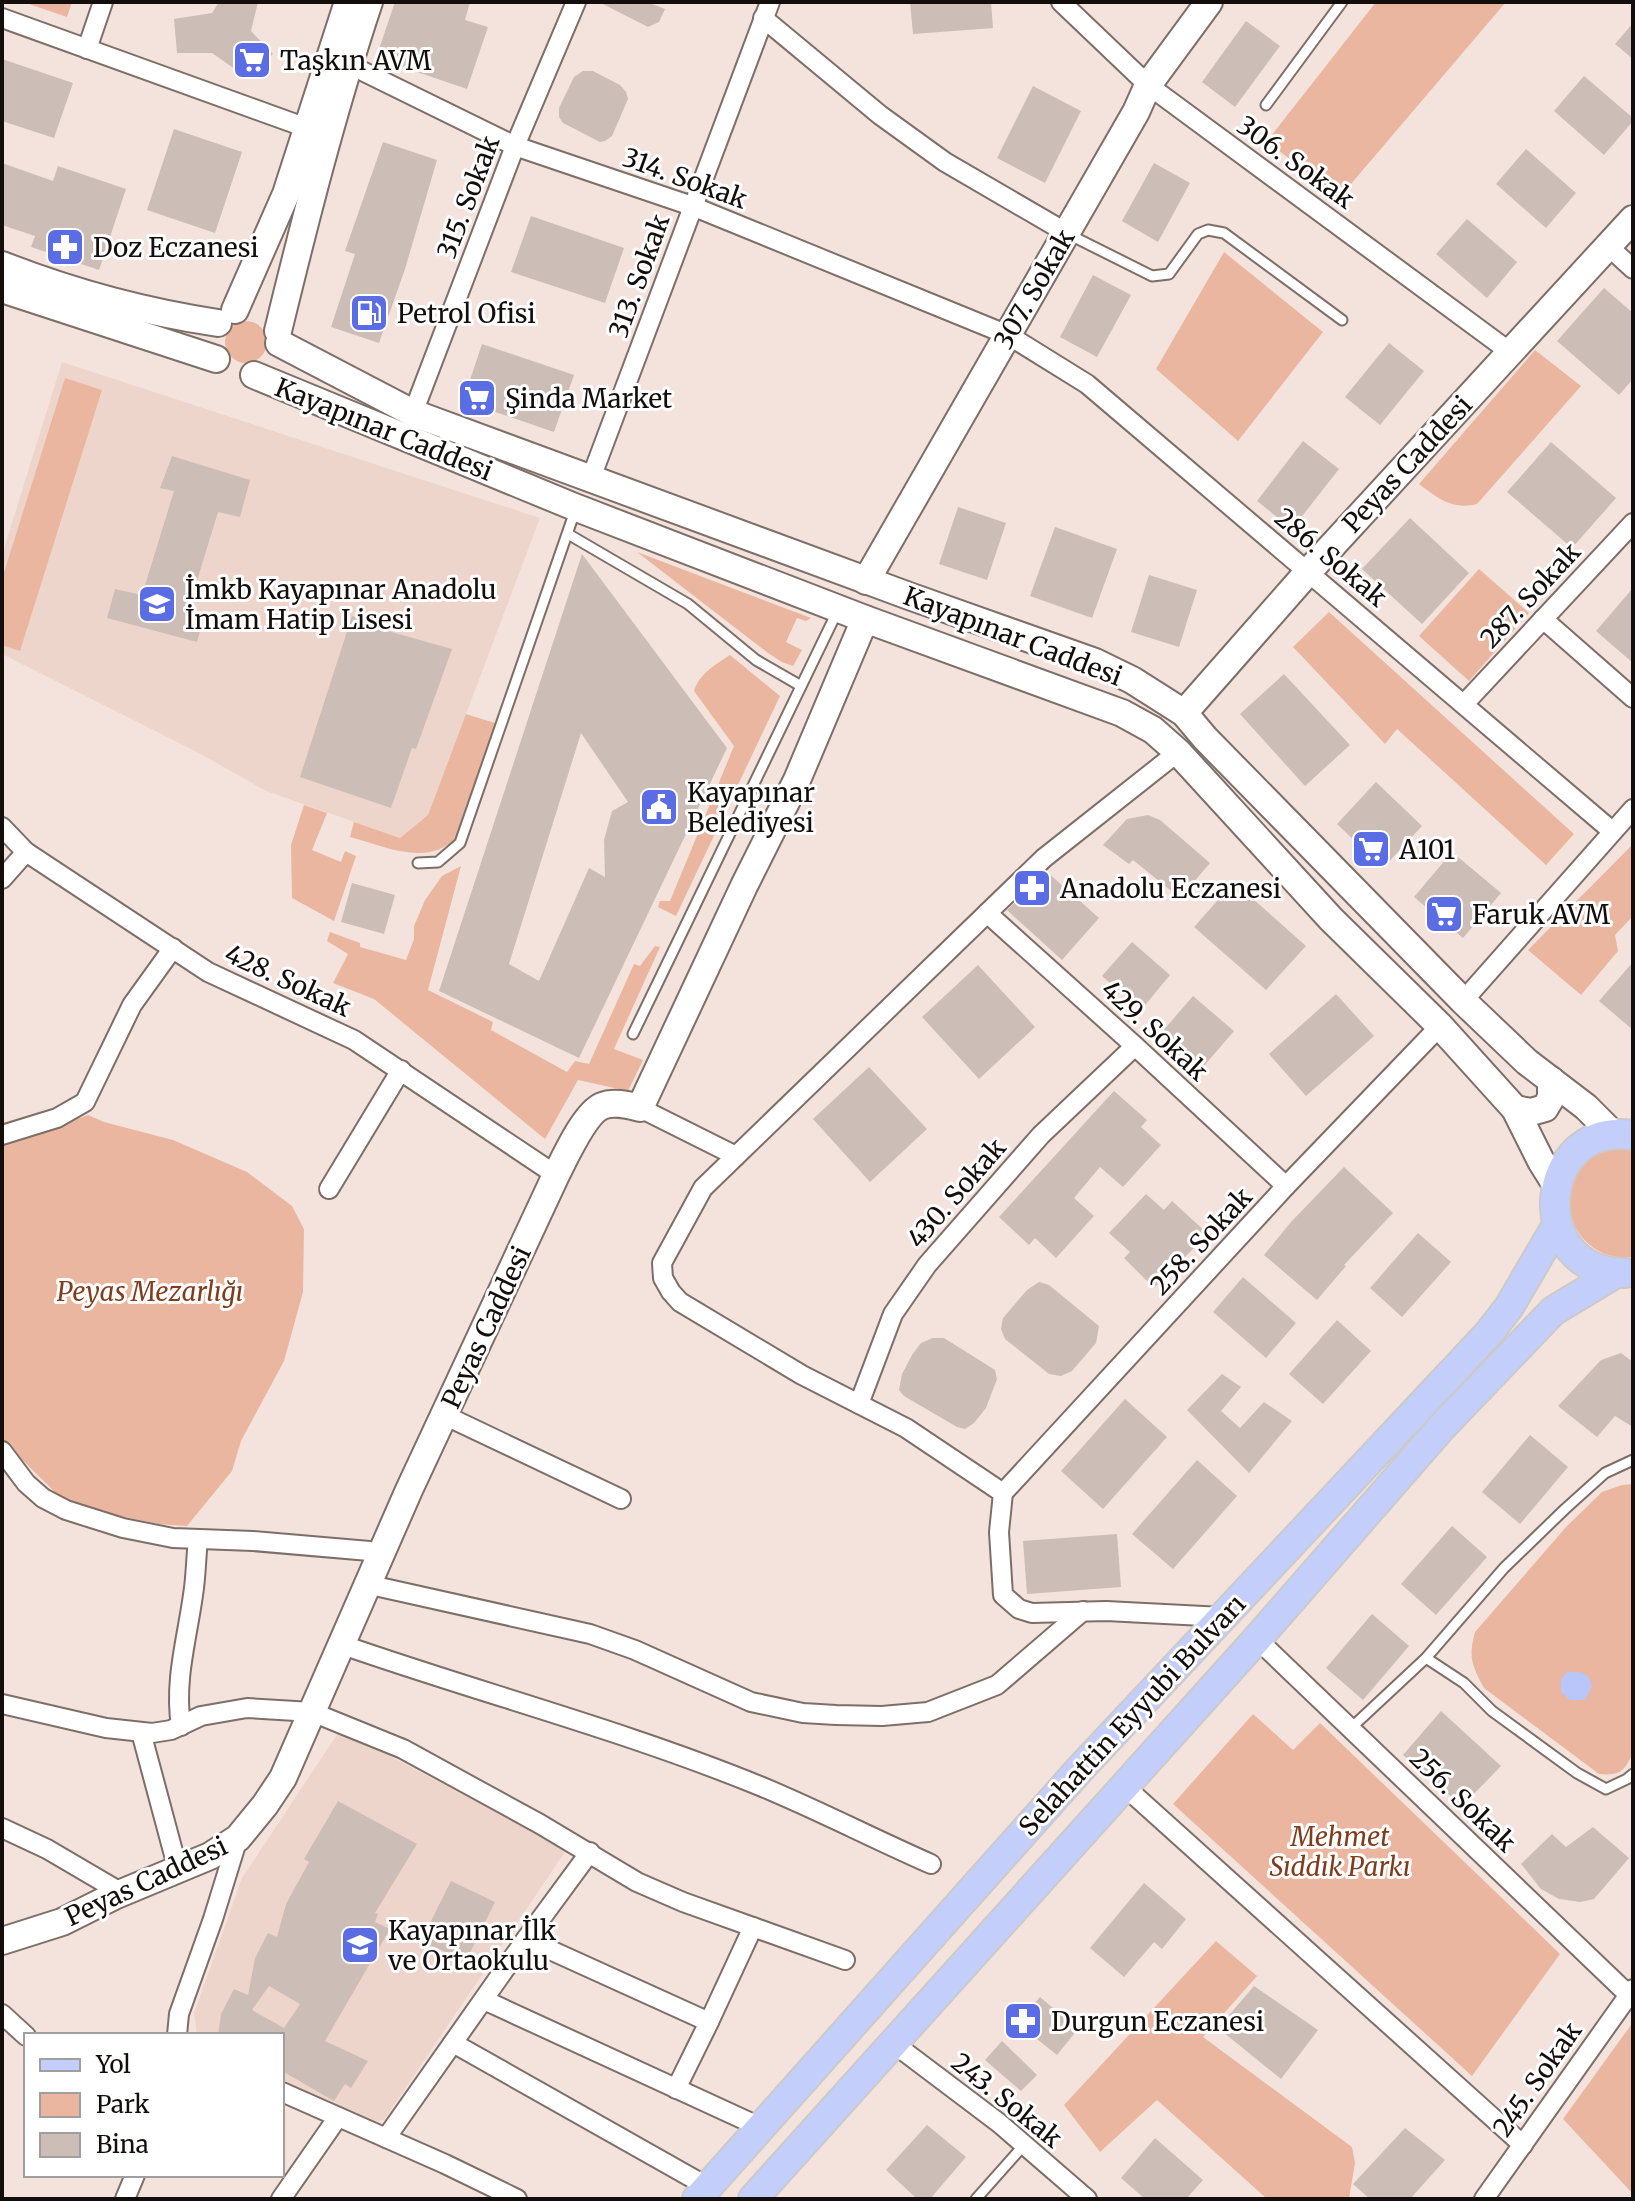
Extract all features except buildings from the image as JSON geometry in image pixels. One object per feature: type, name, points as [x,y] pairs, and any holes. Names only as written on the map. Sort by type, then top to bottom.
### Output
[{"type":"main road","points":[[348,2],[286,194],[212,341],[216,359],[232,373],[254,375],[272,363],[277,354],[278,337],[322,154],[369,2]]},
{"type":"main road","name":"307. Sokak","points":[[866,581],[1136,112],[1148,85],[1209,2]]},
{"type":"main road","name":"Peyas Caddesi","points":[[1184,713],[1308,572],[1633,219]]},
{"type":"main road","points":[[2,265],[150,311],[226,317],[245,308],[256,310],[265,315],[278,337]]},
{"type":"main road","points":[[2,289],[216,359]]},
{"type":"main road","name":"Kayapınar Caddesi","points":[[278,337],[413,413],[866,581],[1095,662],[1132,680],[1184,713],[1463,1001],[1527,1062],[1586,1107],[1626,1132]]},
{"type":"main road","name":"Kayapınar Caddesi","points":[[254,375],[577,508],[838,609],[1122,713],[1153,730],[1178,752],[1331,919],[1440,1026],[1515,1109],[1556,1185]]},
{"type":"main road","points":[[640,1108],[797,780],[865,619]]},
{"type":"main road","points":[[1515,1109],[1531,1112],[1545,1108],[1551,1098],[1551,1080]]},
{"type":"main road","name":"Peyas Caddesi","points":[[2,1941],[62,1922],[210,1856],[238,1838],[265,1805],[283,1778],[366,1584],[577,1134],[600,1106],[616,1103],[640,1108]]},
{"type":"main road","points":[[1626,1132],[1594,1140],[1577,1151],[1564,1167],[1556,1185],[1553,1205],[1557,1225],[1566,1243],[1579,1258],[1597,1268],[1627,1274]]},
{"type":"main road","name":"Selahattin Eyyubi Bulvarı","points":[[702,2193],[1080,1769],[1489,1333],[1528,1277],[1557,1225]]},
{"type":"main road","name":"Selahattin Eyyubi Bulvarı","points":[[753,2199],[1257,1639],[1430,1440],[1553,1311],[1627,1274]]},
{"type":"main road","points":[[1528,1277],[1552,1286],[1555,1295],[1553,1311]]},
{"type":"street","points":[[87,49],[103,2]]},
{"type":"street","name":"315. Sokak","points":[[413,413],[515,146],[576,2]]},
{"type":"street","name":"306. Sokak","points":[[1061,2],[1148,85],[1510,352]]},
{"type":"street","points":[[766,10],[880,115],[934,154],[1067,233]]},
{"type":"street","name":"313. Sokak","points":[[591,478],[766,10]]},
{"type":"street","points":[[4,24],[87,49],[307,128]]},
{"type":"street","name":"314. Sokak","points":[[348,64],[515,146],[692,206],[1008,335]]},
{"type":"street","points":[[1608,246],[1633,269]]},
{"type":"street","name":"286. Sokak","points":[[1008,335],[1087,384],[1612,831]]},
{"type":"street","name":"287. Sokak","points":[[1464,704],[1633,523]]},
{"type":"street","points":[[1543,619],[1633,698]]},
{"type":"street","points":[[1178,752],[1044,858],[703,1188],[662,1263],[663,1278],[680,1302],[802,1375],[906,1428],[1003,1493],[999,1532],[1003,1595],[1019,1609],[1032,1613],[1083,1611],[1223,1617]]},
{"type":"street","points":[[1463,1001],[1633,809]]},
{"type":"street","name":"428. Sokak","points":[[2,827],[26,852],[208,972],[354,1040],[556,1175]]},
{"type":"street","points":[[2,879],[26,852]]},
{"type":"street","name":"429. Sokak","points":[[987,913],[1286,1186]]},
{"type":"street","points":[[2,1135],[57,1118],[85,1102],[132,1005],[173,948]]},
{"type":"street","name":"258. Sokak","points":[[1003,1493],[1286,1186],[1440,1026]]},
{"type":"street","name":"430. Sokak","points":[[859,1404],[893,1314],[927,1265],[1041,1135],[1135,1046]]},
{"type":"street","points":[[329,1189],[401,1070]]},
{"type":"street","points":[[640,1108],[736,1156]]},
{"type":"street","points":[[444,1415],[621,1499]]},
{"type":"street","points":[[2,1451],[26,1483],[43,1498],[66,1510],[123,1528],[173,1538],[381,1552]]},
{"type":"street","points":[[181,1726],[178,1705],[181,1662],[194,1594],[198,1539]]},
{"type":"street","points":[[366,1584],[590,1634],[635,1650],[751,1702],[803,1713],[836,1715],[882,1716],[928,1712],[997,1685],[1083,1611]]},
{"type":"street","name":"256. Sokak","points":[[1257,1639],[1632,1994]]},
{"type":"street","points":[[340,1644],[561,1716],[760,1786],[931,1864]]},
{"type":"street","points":[[2,1704],[106,1728],[152,1733],[181,1726],[201,1716],[247,1708],[312,1712],[403,1749],[590,1852],[637,1882],[683,1902],[845,1960]]},
{"type":"street","points":[[141,1732],[178,1870]]},
{"type":"street","points":[[1123,1785],[1523,2145]]},
{"type":"street","points":[[2,1828],[47,1849],[122,1893]]},
{"type":"street","points":[[177,2033],[179,2014],[238,1838]]},
{"type":"street","points":[[386,2138],[590,1852]]},
{"type":"street","points":[[676,2089],[753,1927]]},
{"type":"street","points":[[526,1939],[709,2022]]},
{"type":"street","name":"245. Sokak","points":[[1484,2199],[1632,1994]]},
{"type":"street","points":[[484,2000],[760,2127]]},
{"type":"street","points":[[3,2016],[24,2034]]},
{"type":"street","points":[[453,2043],[702,2193]]},
{"type":"street","name":"243. Sokak","points":[[893,2043],[999,2123],[1087,2199]]},
{"type":"street","points":[[284,2093],[517,2199]]},
{"type":"street","points":[[281,2199],[338,2117]]},
{"type":"street","points":[[125,2199],[134,2177]]},
{"type":"lane","points":[[1266,105],[1342,2]]},
{"type":"lane","points":[[1067,233],[1152,276],[1169,274],[1198,234],[1208,230],[1224,233],[1342,320]]},
{"type":"lane","points":[[418,863],[438,862],[460,843],[577,508]]},
{"type":"lane","points":[[568,534],[688,604],[756,660],[801,686]]},
{"type":"lane","points":[[633,1034],[838,609]]},
{"type":"lane","points":[[1351,1728],[1426,1658],[1504,1568],[1565,1509],[1605,1473],[1633,1460]]},
{"type":"lane","points":[[1426,1658],[1464,1683],[1492,1711],[1577,1773],[1606,1789],[1633,1774]]},
{"type":"lane","points":[[976,2199],[1024,2145]]},
{"type":"shaded area","points":[[62,362],[540,518],[428,815],[400,838],[266,791],[197,752],[2,654],[2,555]]},
{"type":"shaded area","name":"Kayapınar İlk ve Ortaokulu","points":[[340,1730],[567,1849],[384,2120],[377,2122],[284,2081],[284,2033],[197,2033],[194,2013],[242,1878]]},
{"type":"green space","points":[[23,2],[72,2],[67,17]]},
{"type":"green space","points":[[1376,2],[1506,2],[1339,198],[1267,141]]},
{"type":"green space","points":[[1224,252],[1323,332],[1238,441],[1156,369]]},
{"type":"green space","points":[[246,321],[261,327],[267,342],[261,357],[246,363],[231,357],[225,342],[231,327]]},
{"type":"green space","points":[[1535,350],[1581,386],[1477,504],[1453,504],[1419,484]]},
{"type":"green space","points":[[65,378],[102,390],[20,651],[2,645],[2,579]]},
{"type":"green space","points":[[637,552],[811,618],[806,621],[797,618],[786,642],[802,650],[793,666],[768,653]]},
{"type":"green space","points":[[1479,569],[1529,613],[1469,681],[1419,636]]},
{"type":"green space","points":[[1329,612],[1574,834],[1546,865],[1397,729],[1385,744],[1293,647]]},
{"type":"green space","points":[[730,655],[780,696],[676,916],[658,907],[660,901],[670,901],[734,746],[694,691],[713,666]]},
{"type":"green space","points":[[466,714],[498,724],[457,837],[445,846],[419,853],[391,849],[350,837],[354,822],[400,838],[428,815]]},
{"type":"green space","points":[[304,805],[327,813],[312,850],[341,862],[345,851],[356,856],[334,921],[292,898],[291,845]]},
{"type":"green space","points":[[1633,844],[1633,916],[1615,935],[1618,951],[1581,995],[1528,950]]},
{"type":"green space","points":[[461,866],[428,990],[493,1022],[491,1030],[567,1072],[575,1061],[589,1064],[634,964],[640,966],[655,946],[660,947],[614,1049],[643,1060],[628,1091],[578,1080],[545,1139],[374,999],[333,983],[348,954],[327,941],[330,932],[360,943],[360,947],[406,960],[414,939],[414,926],[425,900],[442,876]]},
{"type":"green space","name":"Peyas Mezarlığı","points":[[88,1115],[173,1140],[247,1172],[292,1206],[304,1229],[303,1292],[284,1361],[241,1441],[232,1471],[187,1526],[158,1524],[112,1514],[60,1497],[2,1440],[2,1146]]},
{"type":"green space","points":[[1633,1145],[1633,1257],[1610,1255],[1592,1246],[1579,1232],[1571,1214],[1569,1195],[1574,1177],[1584,1161],[1602,1149]]},
{"type":"green space","points":[[1633,1484],[1633,1752],[1621,1771],[1599,1774],[1484,1688],[1474,1667],[1472,1648],[1475,1632],[1566,1527],[1602,1492]]},
{"type":"green space","name":"Mehmet Sıddık Parkı","points":[[1253,1714],[1293,1750],[1320,1723],[1560,1954],[1472,2076],[1173,1804]]},
{"type":"green space","points":[[1216,1941],[1257,1976],[1203,2037],[1352,2147],[1355,2163],[1349,2199],[1267,2199],[1157,2100],[1100,2152],[1064,2105]]},
{"type":"green space","points":[[1631,2025],[1633,2027],[1633,2194],[1563,2119]]},
{"type":"water","points":[[1567,1672],[1588,1676],[1592,1686],[1585,1700],[1570,1700],[1561,1692],[1561,1679]]},
{"type":"place","name":"Taşkın AVM","points":[[252,60]]},
{"type":"place","name":"Doz Eczanesi","points":[[65,247]]},
{"type":"place","name":"Petrol Ofisi","points":[[369,313]]},
{"type":"place","name":"Şinda Market","points":[[477,398]]},
{"type":"place","name":"İmkb Kayapınar Anadolu İmam Hatip Lisesi","points":[[157,604]]},
{"type":"place","name":"Kayapınar Belediyesi","points":[[659,807]]},
{"type":"place","name":"A101","points":[[1371,849]]},
{"type":"place","name":"Anadolu Eczanesi","points":[[1032,888]]},
{"type":"place","name":"Faruk AVM","points":[[1444,914]]},
{"type":"place","name":"Kayapınar İlk ve Ortaokulu","points":[[360,1945]]},
{"type":"place","name":"Durgun Eczanesi","points":[[1023,2021]]}]
